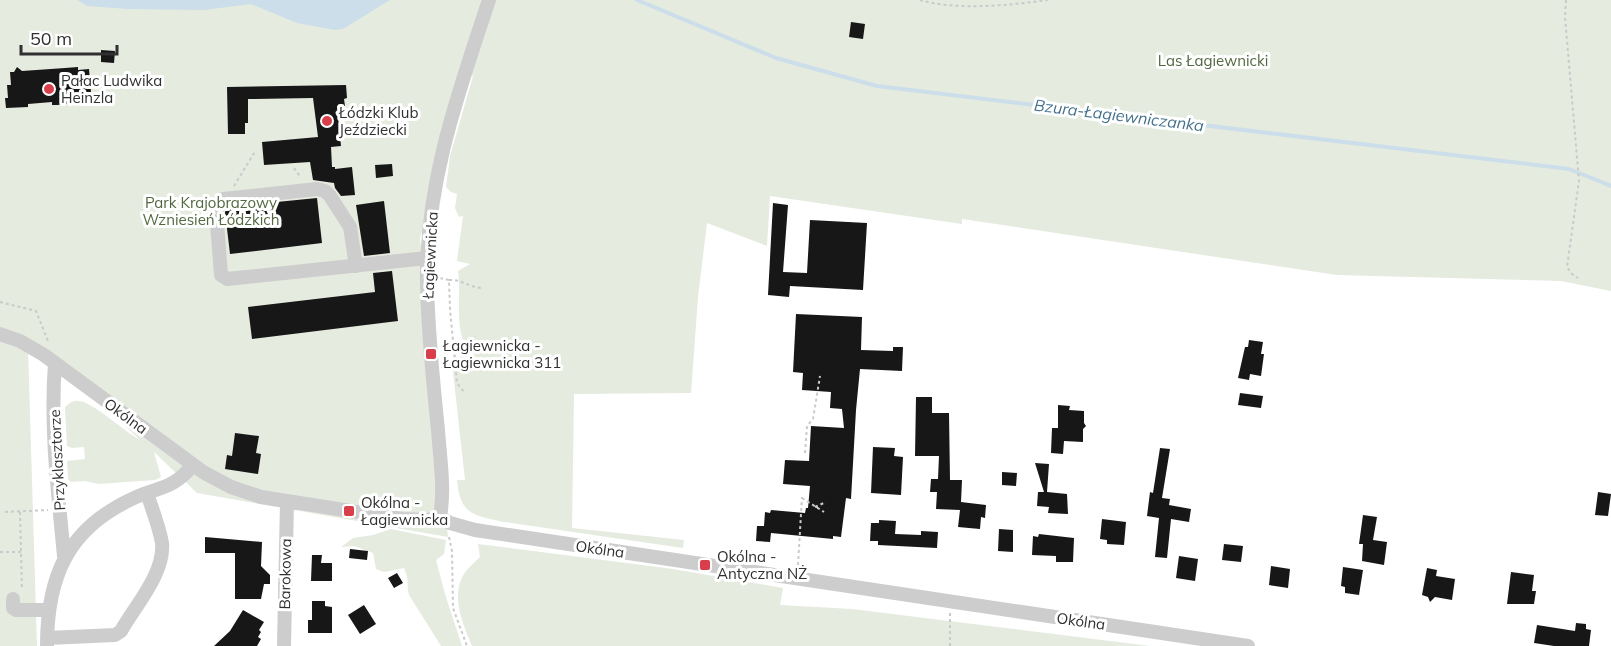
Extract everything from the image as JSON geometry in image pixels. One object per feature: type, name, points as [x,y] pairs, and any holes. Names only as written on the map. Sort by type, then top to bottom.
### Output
[{"type":"street","name":"Łagiewnicka","points":[[440,517],[442,484],[428,311],[428,258],[432,203],[441,156],[489,0]]},
{"type":"street","points":[[356,266],[350,227],[325,191],[317,189],[226,199],[220,202],[216,210],[221,275],[224,278],[356,266],[428,258]]},
{"type":"street","name":"Okólna","points":[[0,334],[20,341],[55,363],[193,465],[243,492],[402,519],[427,520],[440,517],[475,530],[1248,646]]},
{"type":"street","name":"Przyklasztorze","points":[[55,363],[53,401],[57,486],[64,556]]},
{"type":"street","name":"Przyklasztorze","points":[[47,642],[47,610],[55,578],[64,556],[100,519],[126,502],[175,483],[193,465]]},
{"type":"street","points":[[47,642],[115,635],[121,631],[159,568],[162,555],[162,542],[147,493]]},
{"type":"street","name":"Barokowa","points":[[284,646],[287,501]]},
{"type":"street","points":[[13,599],[13,608],[16,610],[47,610]]},
{"type":"path","points":[[920,0],[1004,6],[1048,0]]},
{"type":"path","points":[[1566,0],[1579,181],[1567,267],[1578,278]]},
{"type":"path","points":[[226,199],[256,150]]},
{"type":"path","points":[[434,278],[463,282],[470,287],[481,288]]},
{"type":"path","points":[[449,280],[457,383],[464,392]]},
{"type":"path","points":[[0,302],[36,312],[49,345]]},
{"type":"path","points":[[454,358],[475,336]]},
{"type":"path","points":[[805,453],[807,426],[813,419],[820,376]]},
{"type":"path","points":[[798,568],[802,497],[824,512]]},
{"type":"path","points":[[815,507],[826,502]]},
{"type":"path","points":[[5,512],[48,510]]},
{"type":"path","points":[[13,599],[18,599],[22,594],[20,512]]},
{"type":"path","points":[[440,517],[450,542],[453,608],[466,646]]},
{"type":"path","points":[[0,552],[21,552]]},
{"type":"path","points":[[949,602],[950,646]]},
{"type":"green space","points":[[0,0],[1611,0],[1611,291],[1561,281],[1337,275],[962,219],[962,224],[770,196],[767,246],[707,223],[698,297],[691,393],[574,394],[572,528],[684,540],[683,548],[504,522],[470,512],[461,500],[457,480],[465,480],[452,363],[459,363],[460,357],[469,350],[461,334],[458,271],[470,264],[457,261],[463,216],[459,217],[455,208],[457,194],[446,187],[450,156],[473,76],[470,75],[420,238],[448,537],[197,493],[154,452],[161,477],[155,480],[98,484],[85,481],[71,482],[68,479],[67,461],[85,459],[84,447],[67,446],[65,407],[71,402],[84,402],[92,406],[139,439],[45,350],[28,348],[37,646],[0,646]]},
{"type":"green space","points":[[391,529],[446,540],[444,554],[436,560],[462,646],[441,646],[409,595],[404,568],[384,572],[376,569],[373,553],[354,546],[341,547],[353,538]]},
{"type":"green space","points":[[478,544],[673,569],[783,588],[780,605],[852,609],[1150,646],[472,646],[459,609],[458,589],[466,571],[480,557]]},
{"type":"water","points":[[77,0],[390,0],[343,29],[335,30],[297,23],[251,4],[204,10],[128,9],[87,6]]},
{"type":"building","points":[[851,22],[865,24],[863,39],[849,37]]},
{"type":"building","points":[[101,50],[115,51],[114,63],[101,62]]},
{"type":"building","name":"Pałac Ludwika Heinzla","points":[[17,67],[22,71],[78,67],[78,70],[89,69],[91,92],[87,92],[88,102],[52,105],[52,102],[28,104],[28,107],[6,108],[7,85],[11,85],[10,72],[14,72]]},
{"type":"building","points":[[346,85],[345,106],[337,106],[341,146],[331,147],[332,167],[335,169],[352,167],[355,195],[341,196],[334,183],[313,180],[310,162],[264,165],[262,142],[318,137],[313,98],[248,99],[248,123],[245,123],[245,134],[228,134],[227,87]]},
{"type":"building","points":[[392,164],[393,176],[376,178],[375,165]]},
{"type":"building","points":[[317,198],[322,243],[230,254],[225,212],[228,207]]},
{"type":"building","points":[[384,201],[390,253],[364,256],[356,205]]},
{"type":"building","points":[[773,203],[788,205],[783,272],[807,273],[810,220],[867,223],[863,290],[790,286],[789,297],[768,295]]},
{"type":"building","points":[[392,271],[398,321],[252,339],[248,307],[375,292],[373,273]]},
{"type":"building","points":[[796,314],[862,317],[861,350],[893,351],[893,347],[903,347],[902,371],[860,369],[851,499],[846,498],[841,537],[833,536],[833,539],[771,533],[770,542],[756,541],[757,526],[764,526],[765,512],[770,513],[771,510],[805,513],[808,508],[810,486],[783,484],[785,460],[809,461],[811,426],[844,428],[842,409],[830,408],[831,392],[802,390],[803,373],[793,372]]},
{"type":"building","points":[[1249,340],[1263,342],[1261,354],[1264,354],[1261,376],[1250,374],[1249,380],[1238,378],[1245,347],[1248,347]]},
{"type":"building","points":[[1240,393],[1263,396],[1261,408],[1238,405]]},
{"type":"building","points":[[916,397],[932,397],[932,413],[949,413],[950,480],[962,480],[961,502],[986,505],[985,518],[981,517],[980,529],[958,527],[960,510],[936,509],[937,492],[930,492],[931,479],[938,479],[939,456],[915,456]]},
{"type":"building","points":[[1058,405],[1070,406],[1069,410],[1084,411],[1086,426],[1083,429],[1083,442],[1064,441],[1063,454],[1051,453],[1052,428],[1058,428]]},
{"type":"building","points":[[235,433],[259,436],[256,453],[261,454],[258,474],[225,469],[227,455],[232,456]]},
{"type":"building","points":[[873,447],[895,448],[894,456],[903,457],[901,495],[871,493]]},
{"type":"building","points":[[1160,448],[1170,449],[1162,498],[1170,499],[1169,505],[1191,509],[1189,522],[1171,519],[1167,558],[1155,557],[1159,518],[1147,516]]},
{"type":"building","points":[[1035,463],[1049,464],[1047,492],[1067,494],[1068,514],[1048,513],[1049,507],[1037,506],[1038,492],[1044,492]]},
{"type":"building","points":[[1002,472],[1017,473],[1016,486],[1002,485]]},
{"type":"building","points":[[1598,492],[1611,494],[1608,516],[1595,515]]},
{"type":"building","points":[[1363,515],[1377,517],[1373,540],[1387,542],[1384,565],[1362,561],[1363,544],[1359,544]]},
{"type":"building","points":[[1102,519],[1126,522],[1124,545],[1107,544],[1107,540],[1100,539]]},
{"type":"building","points":[[879,520],[896,521],[895,534],[921,535],[921,531],[938,532],[937,548],[878,545],[878,541],[870,541],[871,523],[879,523]]},
{"type":"building","points":[[999,529],[1013,530],[1013,552],[998,551]]},
{"type":"building","points":[[1039,534],[1074,538],[1073,562],[1056,562],[1056,556],[1032,555],[1033,536],[1038,537]]},
{"type":"building","points":[[205,537],[262,542],[261,566],[270,575],[270,584],[264,584],[261,599],[235,599],[235,553],[205,553]]},
{"type":"building","points":[[1224,544],[1243,546],[1241,562],[1222,560]]},
{"type":"building","points":[[350,549],[368,551],[367,560],[349,558]]},
{"type":"building","points":[[312,555],[322,555],[321,563],[332,563],[332,581],[311,581]]},
{"type":"building","points":[[1179,556],[1198,559],[1195,581],[1176,578]]},
{"type":"building","points":[[1271,566],[1290,569],[1288,588],[1269,585]]},
{"type":"building","points":[[1343,567],[1363,570],[1359,595],[1345,593],[1345,587],[1341,586]]},
{"type":"building","points":[[1427,568],[1437,570],[1436,576],[1455,579],[1452,600],[1435,597],[1430,602],[1428,597],[1422,595]]},
{"type":"building","points":[[1511,572],[1534,575],[1532,591],[1536,591],[1534,604],[1507,604]]},
{"type":"building","points":[[397,573],[403,583],[394,588],[388,578]]},
{"type":"building","points":[[312,601],[325,601],[325,606],[332,607],[332,633],[308,633],[308,620],[312,620]]},
{"type":"building","points":[[364,605],[376,624],[360,634],[348,615]]},
{"type":"building","points":[[243,610],[264,622],[259,630],[261,632],[258,637],[261,639],[257,646],[214,646],[230,631]]},
{"type":"building","points":[[1576,623],[1586,624],[1586,629],[1591,630],[1589,646],[1554,646],[1534,643],[1537,625],[1575,631]]},
{"type":"waterway","name":"Bzura-Łagiewniczanka","points":[[637,0],[776,58],[877,86],[1569,169],[1611,186]]},
{"type":"place","name":"Pałac Ludwika Heinzla","points":[[49,89]]},
{"type":"place","name":"Łódzki Klub Jeździecki","points":[[327,121]]},
{"type":"place","name":"Łagiewnicka - Łagiewnicka 311","points":[[431,354]]},
{"type":"place","name":"Okólna - Łagiewnicka","points":[[349,511]]},
{"type":"place","name":"Okólna - Antyczna NŻ","points":[[705,565]]},
{"type":"park label","name":"Las Łagiewnicki","points":[[1213,60]]},
{"type":"park label","name":"Park Krajobrazowy Wzniesień Łódzkich","points":[[211,210]]}]
